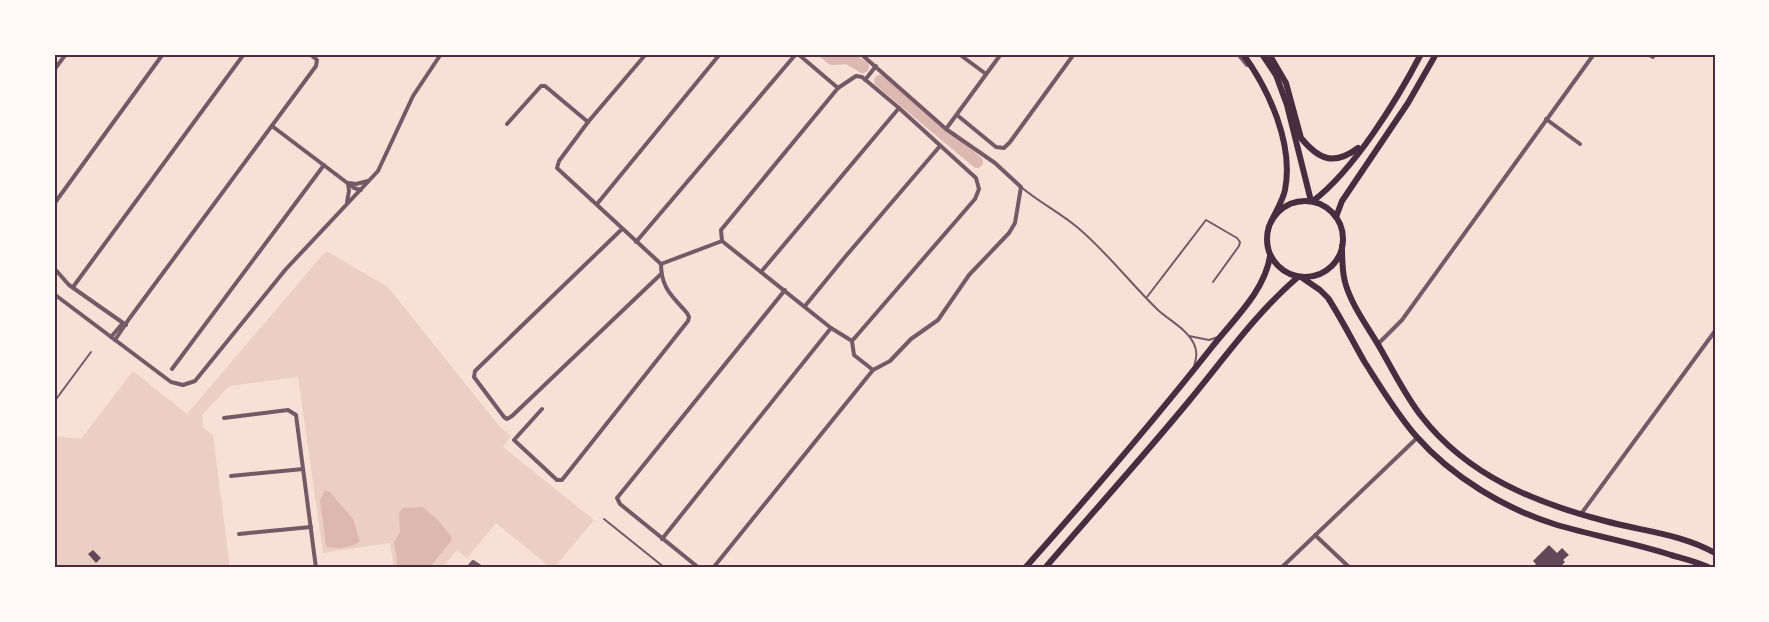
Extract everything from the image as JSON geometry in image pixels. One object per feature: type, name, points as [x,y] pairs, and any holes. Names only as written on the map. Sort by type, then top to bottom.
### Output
[{"type":"main road","points":[[1025,568],[1117,463],[1192,372],[1257,291],[1269,268],[1268,232],[1285,191],[1286,162],[1279,128],[1266,94],[1241,54]]},
{"type":"main road","points":[[1262,54],[1276,75],[1287,105],[1312,201],[1329,210],[1336,217],[1342,231],[1345,283],[1378,344],[1422,416],[1455,451],[1483,473],[1515,490],[1581,515],[1674,537],[1715,553]]},
{"type":"main road","points":[[1269,54],[1286,83],[1301,138],[1313,151],[1322,157],[1337,159],[1343,158],[1364,144]]},
{"type":"main road","points":[[1272,220],[1288,205],[1312,201],[1344,171],[1397,96],[1421,54]]},
{"type":"main road","points":[[1336,217],[1342,201],[1408,103],[1436,54]]},
{"type":"main road","points":[[1046,568],[1275,297],[1299,277],[1312,277],[1323,273],[1339,257],[1342,246]]},
{"type":"main road","points":[[1270,256],[1285,272],[1299,277],[1328,298],[1369,369],[1418,438],[1442,462],[1466,480],[1524,513],[1574,530],[1645,546],[1699,562],[1710,568]]},
{"type":"street","points":[[54,70],[66,54]]},
{"type":"street","points":[[54,204],[164,54]]},
{"type":"street","points":[[73,287],[244,54]]},
{"type":"street","points":[[111,337],[129,319],[318,62],[310,54]]},
{"type":"street","points":[[54,294],[171,382],[183,385],[195,381],[286,269],[371,179],[382,162],[413,96],[441,54]]},
{"type":"street","points":[[542,409],[514,441],[557,480],[562,480],[688,321],[687,313],[666,290],[661,274],[661,264],[557,168],[559,161],[588,122],[646,54]]},
{"type":"street","points":[[597,204],[720,54]]},
{"type":"street","points":[[636,242],[797,54],[838,88]]},
{"type":"street","points":[[713,568],[873,370],[890,361],[911,339],[938,320],[972,271],[1015,224],[1021,187],[995,163],[946,129],[861,54]]},
{"type":"street","points":[[959,54],[986,74]]},
{"type":"street","points":[[946,129],[1001,54]]},
{"type":"street","points":[[957,115],[996,147],[1004,148],[1074,54]]},
{"type":"street","points":[[1117,54],[1122,54]]},
{"type":"street","points":[[1378,344],[1402,320],[1594,54]]},
{"type":"street","points":[[1648,54],[1653,57]]},
{"type":"street","points":[[865,80],[876,66]]},
{"type":"street","points":[[852,341],[831,328],[722,241],[721,230],[838,88],[856,76],[865,80],[899,108],[976,178],[979,189],[975,199],[852,341],[854,355],[873,370]]},
{"type":"street","points":[[507,124],[541,86],[545,86],[588,122]]},
{"type":"street","points":[[761,272],[899,108]]},
{"type":"street","points":[[1546,119],[1580,144]]},
{"type":"street","points":[[272,126],[347,183],[361,190]]},
{"type":"street","points":[[805,306],[940,146]]},
{"type":"street","points":[[172,369],[324,165]]},
{"type":"street","points":[[347,183],[356,184],[371,179]]},
{"type":"street","points":[[345,206],[349,196],[347,183]]},
{"type":"street","points":[[622,230],[473,374],[504,417],[507,418],[661,274]]},
{"type":"street","points":[[661,264],[722,241]]},
{"type":"street","points":[[54,268],[73,287],[124,324]]},
{"type":"street","points":[[699,568],[620,504],[617,498],[785,290]]},
{"type":"street","points":[[115,340],[124,324]]},
{"type":"street","points":[[662,539],[831,328]]},
{"type":"street","points":[[1581,515],[1715,331]]},
{"type":"street","points":[[224,418],[288,410],[296,415],[316,568]]},
{"type":"street","points":[[1281,568],[1418,438]]},
{"type":"street","points":[[231,476],[303,469]]},
{"type":"street","points":[[238,534],[311,528]]},
{"type":"street","points":[[1315,535],[1350,568]]},
{"type":"street","points":[[468,568],[473,562],[482,568]]},
{"type":"lane","points":[[1021,187],[1044,206],[1076,226],[1106,254],[1146,298],[1189,336],[1196,347],[1197,357],[1192,372]]},
{"type":"lane","points":[[1146,298],[1206,220],[1240,242],[1213,282]]},
{"type":"lane","points":[[1189,336],[1209,340],[1220,336]]},
{"type":"lane","points":[[54,402],[91,352]]},
{"type":"lane","points":[[604,519],[665,568]]},
{"type":"shaded area","points":[[326,251],[388,287],[500,427],[511,436],[503,447],[594,520],[554,568],[551,568],[496,523],[467,558],[457,550],[442,568],[394,568],[390,543],[323,553],[298,377],[229,386],[202,415],[204,428],[213,435],[230,568],[54,568],[54,436],[81,439],[133,371],[187,414]]},
{"type":"shaded area","points":[[325,490],[330,492],[353,519],[360,541],[357,543],[343,548],[326,546],[320,500]]},
{"type":"shaded area","points":[[422,507],[444,527],[452,540],[429,568],[398,568],[394,542],[400,532],[399,513],[403,508]]},
{"type":"building","points":[[1549,545],[1557,553],[1562,548],[1569,555],[1563,560],[1565,562],[1559,568],[1532,568],[1536,564],[1533,561]]},
{"type":"building","points":[[93,550],[101,558],[96,563],[88,554]]},
{"type":"waterway","points":[[826,54],[832,59],[848,58],[863,67]]},
{"type":"waterway","points":[[880,81],[977,162]]}]
